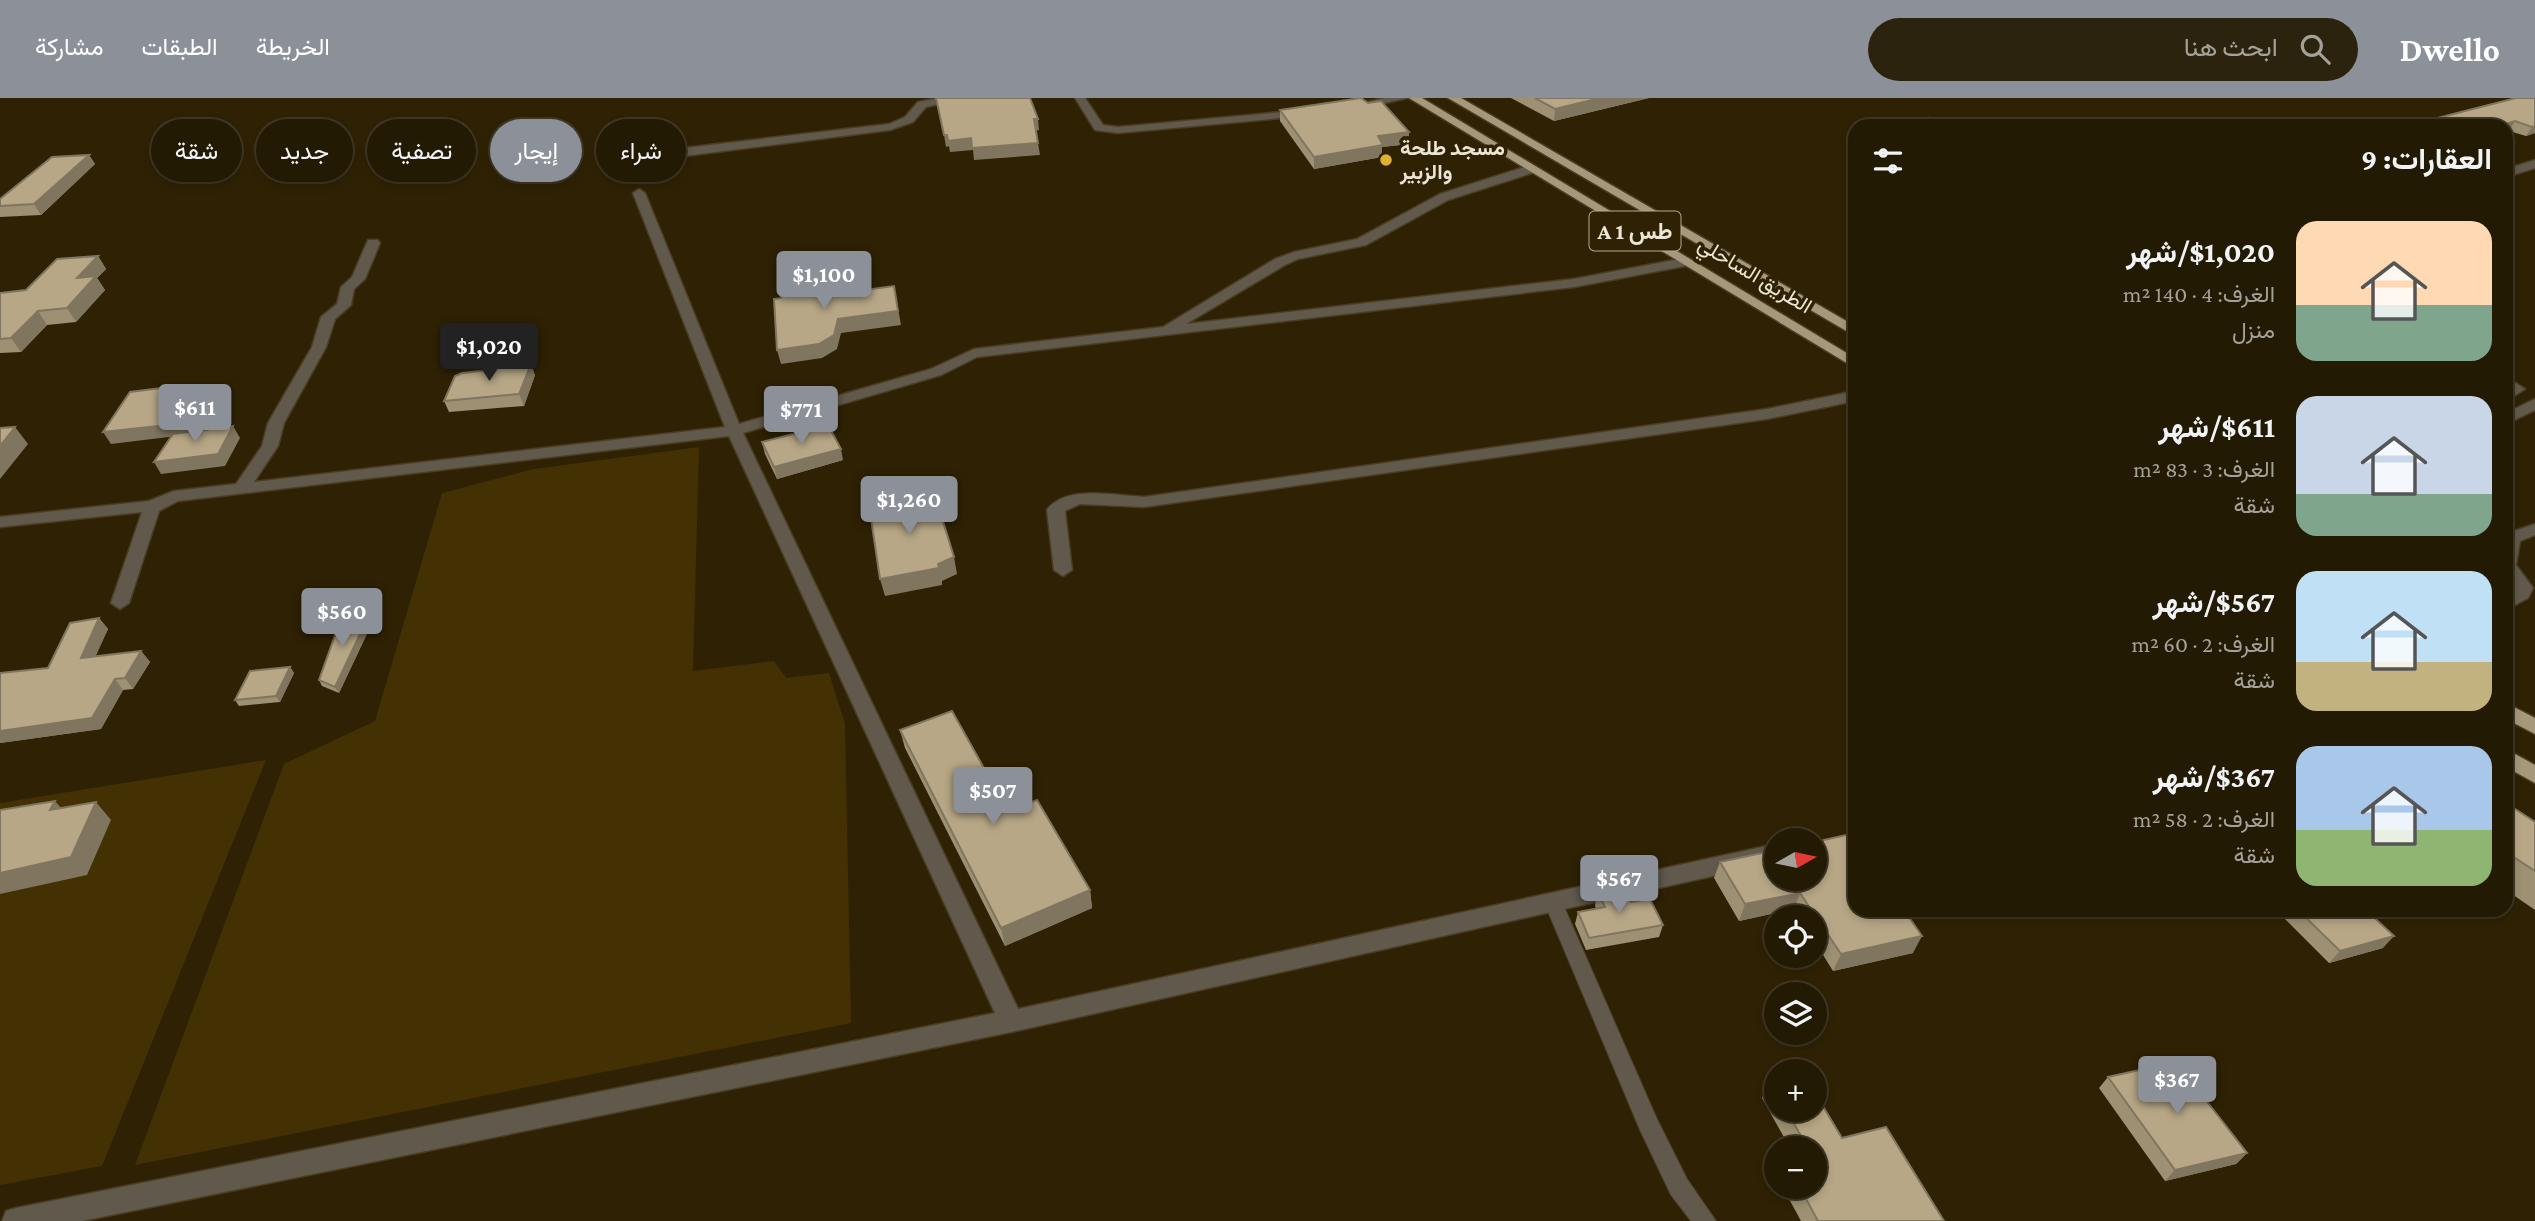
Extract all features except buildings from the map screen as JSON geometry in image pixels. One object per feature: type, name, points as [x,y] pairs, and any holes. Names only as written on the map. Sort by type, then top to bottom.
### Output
[{"type":"highway","name":"الطريق الساحلي","points":[[1415,98],[1848,360]]},
{"type":"highway","name":"الطريق الساحلي","points":[[1453,98],[1848,328]]},
{"type":"highway","points":[[2513,714],[2535,727]]},
{"type":"highway","points":[[2513,761],[2535,775]]},
{"type":"street","points":[[686,152],[890,127],[916,116],[922,104],[960,98]]},
{"type":"street","points":[[1080,98],[1100,128],[1118,130],[1310,112]]},
{"type":"street","points":[[1349,107],[1402,98]]},
{"type":"street","points":[[2513,171],[2535,164]]},
{"type":"street","points":[[1165,331],[1280,262],[1294,256],[1361,242],[1444,197],[1531,169]]},
{"type":"street","points":[[639,193],[734,431],[1011,1021]]},
{"type":"street","points":[[241,489],[270,446],[276,423],[318,347],[327,327],[328,317],[344,305],[348,287],[358,279],[373,243]]},
{"type":"street","points":[[0,522],[155,506],[174,496],[734,431],[936,372],[969,354],[1574,283],[1685,262]]},
{"type":"street","points":[[1063,570],[1056,510],[1068,501],[1144,502],[1767,414],[1848,397]]},
{"type":"street","points":[[2513,415],[2535,404]]},
{"type":"street","points":[[120,603],[155,506]]},
{"type":"street","points":[[2513,535],[2535,529]]},
{"type":"street","points":[[2513,573],[2524,588],[2522,594],[2513,600]]},
{"type":"street","points":[[16,1221],[1011,1021],[1764,856]]},
{"type":"lane","points":[[1553,902],[1679,1187],[1705,1221]]},
{"type":"shaded area","points":[[699,447],[693,671],[774,661],[786,678],[829,673],[845,724],[851,1023],[135,1165],[284,764],[375,721],[442,493],[534,469]]},
{"type":"shaded area","points":[[266,760],[102,1166],[0,1185],[0,803]]},
{"type":"place","name":"مسجد طلحة والزبير","points":[[1386,160]]}]
